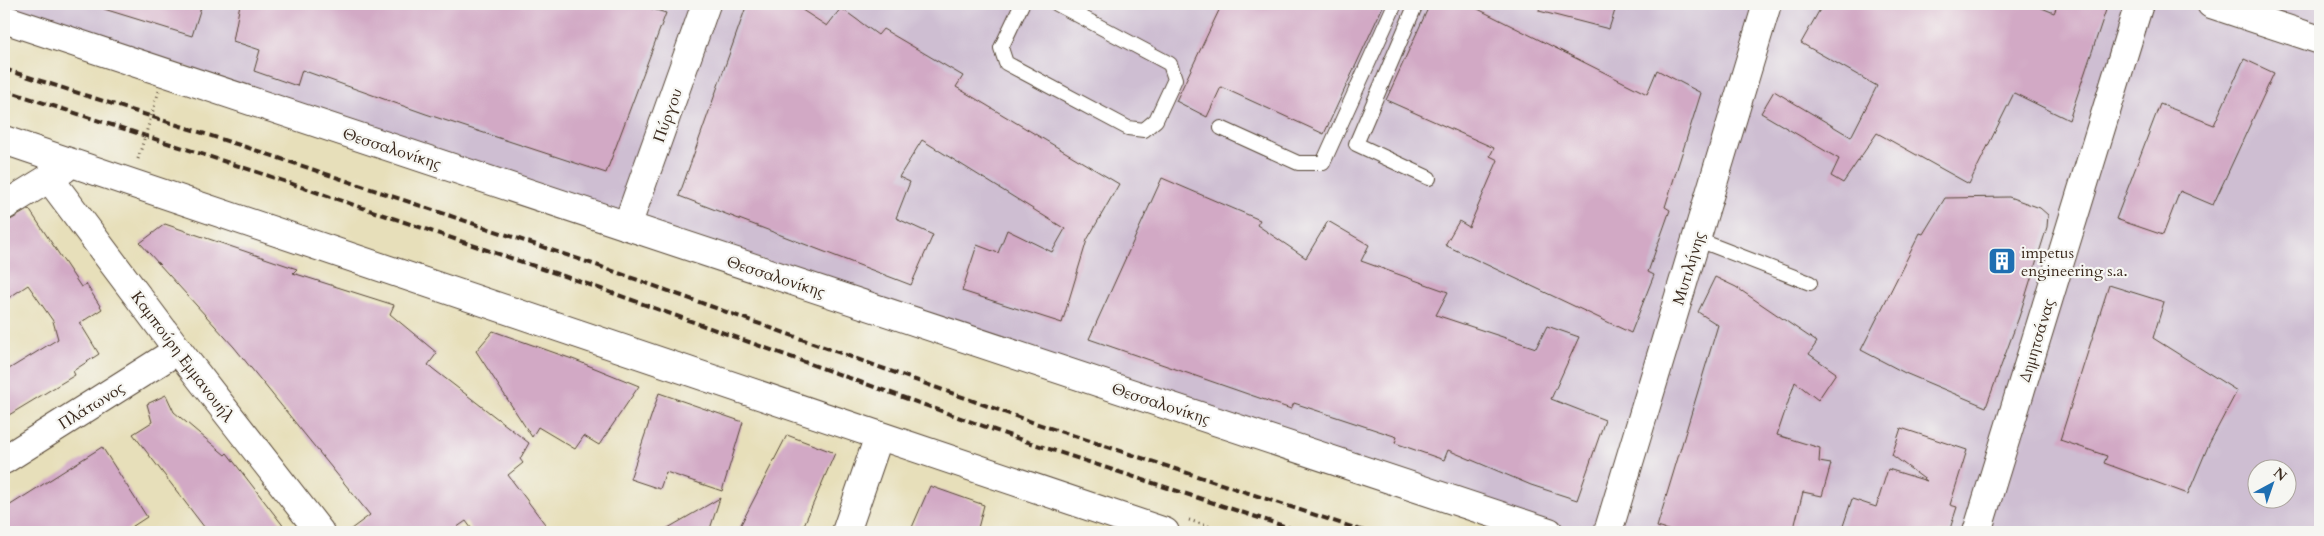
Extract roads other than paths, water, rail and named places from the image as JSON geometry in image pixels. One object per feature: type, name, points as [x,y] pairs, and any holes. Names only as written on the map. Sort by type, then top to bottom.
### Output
[{"type":"street","name":"Πύργου","points":[[627,226],[706,4]]},
{"type":"street","name":"Μυτιλήνης","points":[[1608,532],[1767,4]]},
{"type":"street","name":"Δημητσάνας","points":[[1977,532],[2139,4]]},
{"type":"street","points":[[2211,4],[2320,40]]},
{"type":"street","name":"Θεσσαλονίκης","points":[[4,20],[1549,532]]},
{"type":"street","points":[[4,140],[60,171],[879,436],[1166,532]]},
{"type":"street","points":[[4,206],[60,171]]},
{"type":"street","name":"Καμπούρη Εμμανουήλ","points":[[60,171],[178,350],[320,532]]},
{"type":"street","name":"Πλάτωνος","points":[[4,460],[178,350]]},
{"type":"street","points":[[846,532],[879,436]]},
{"type":"lane","points":[[1022,4],[1001,48],[1006,63],[1128,128],[1144,130],[1151,126],[1173,86],[1174,71],[1170,64],[1057,4]]},
{"type":"lane","points":[[1221,128],[1298,163],[1323,163],[1395,4]]},
{"type":"lane","points":[[1416,4],[1356,144],[1429,178]]},
{"type":"lane","points":[[1696,239],[1810,283]]},
{"type":"railway","points":[[4,69],[261,152],[599,266],[1029,421],[1367,532]]},
{"type":"railway","points":[[4,90],[254,171],[593,286],[1022,440],[1302,532]]},
{"type":"place","name":"impetus engineering s.a.","points":[[2002,261]]}]
